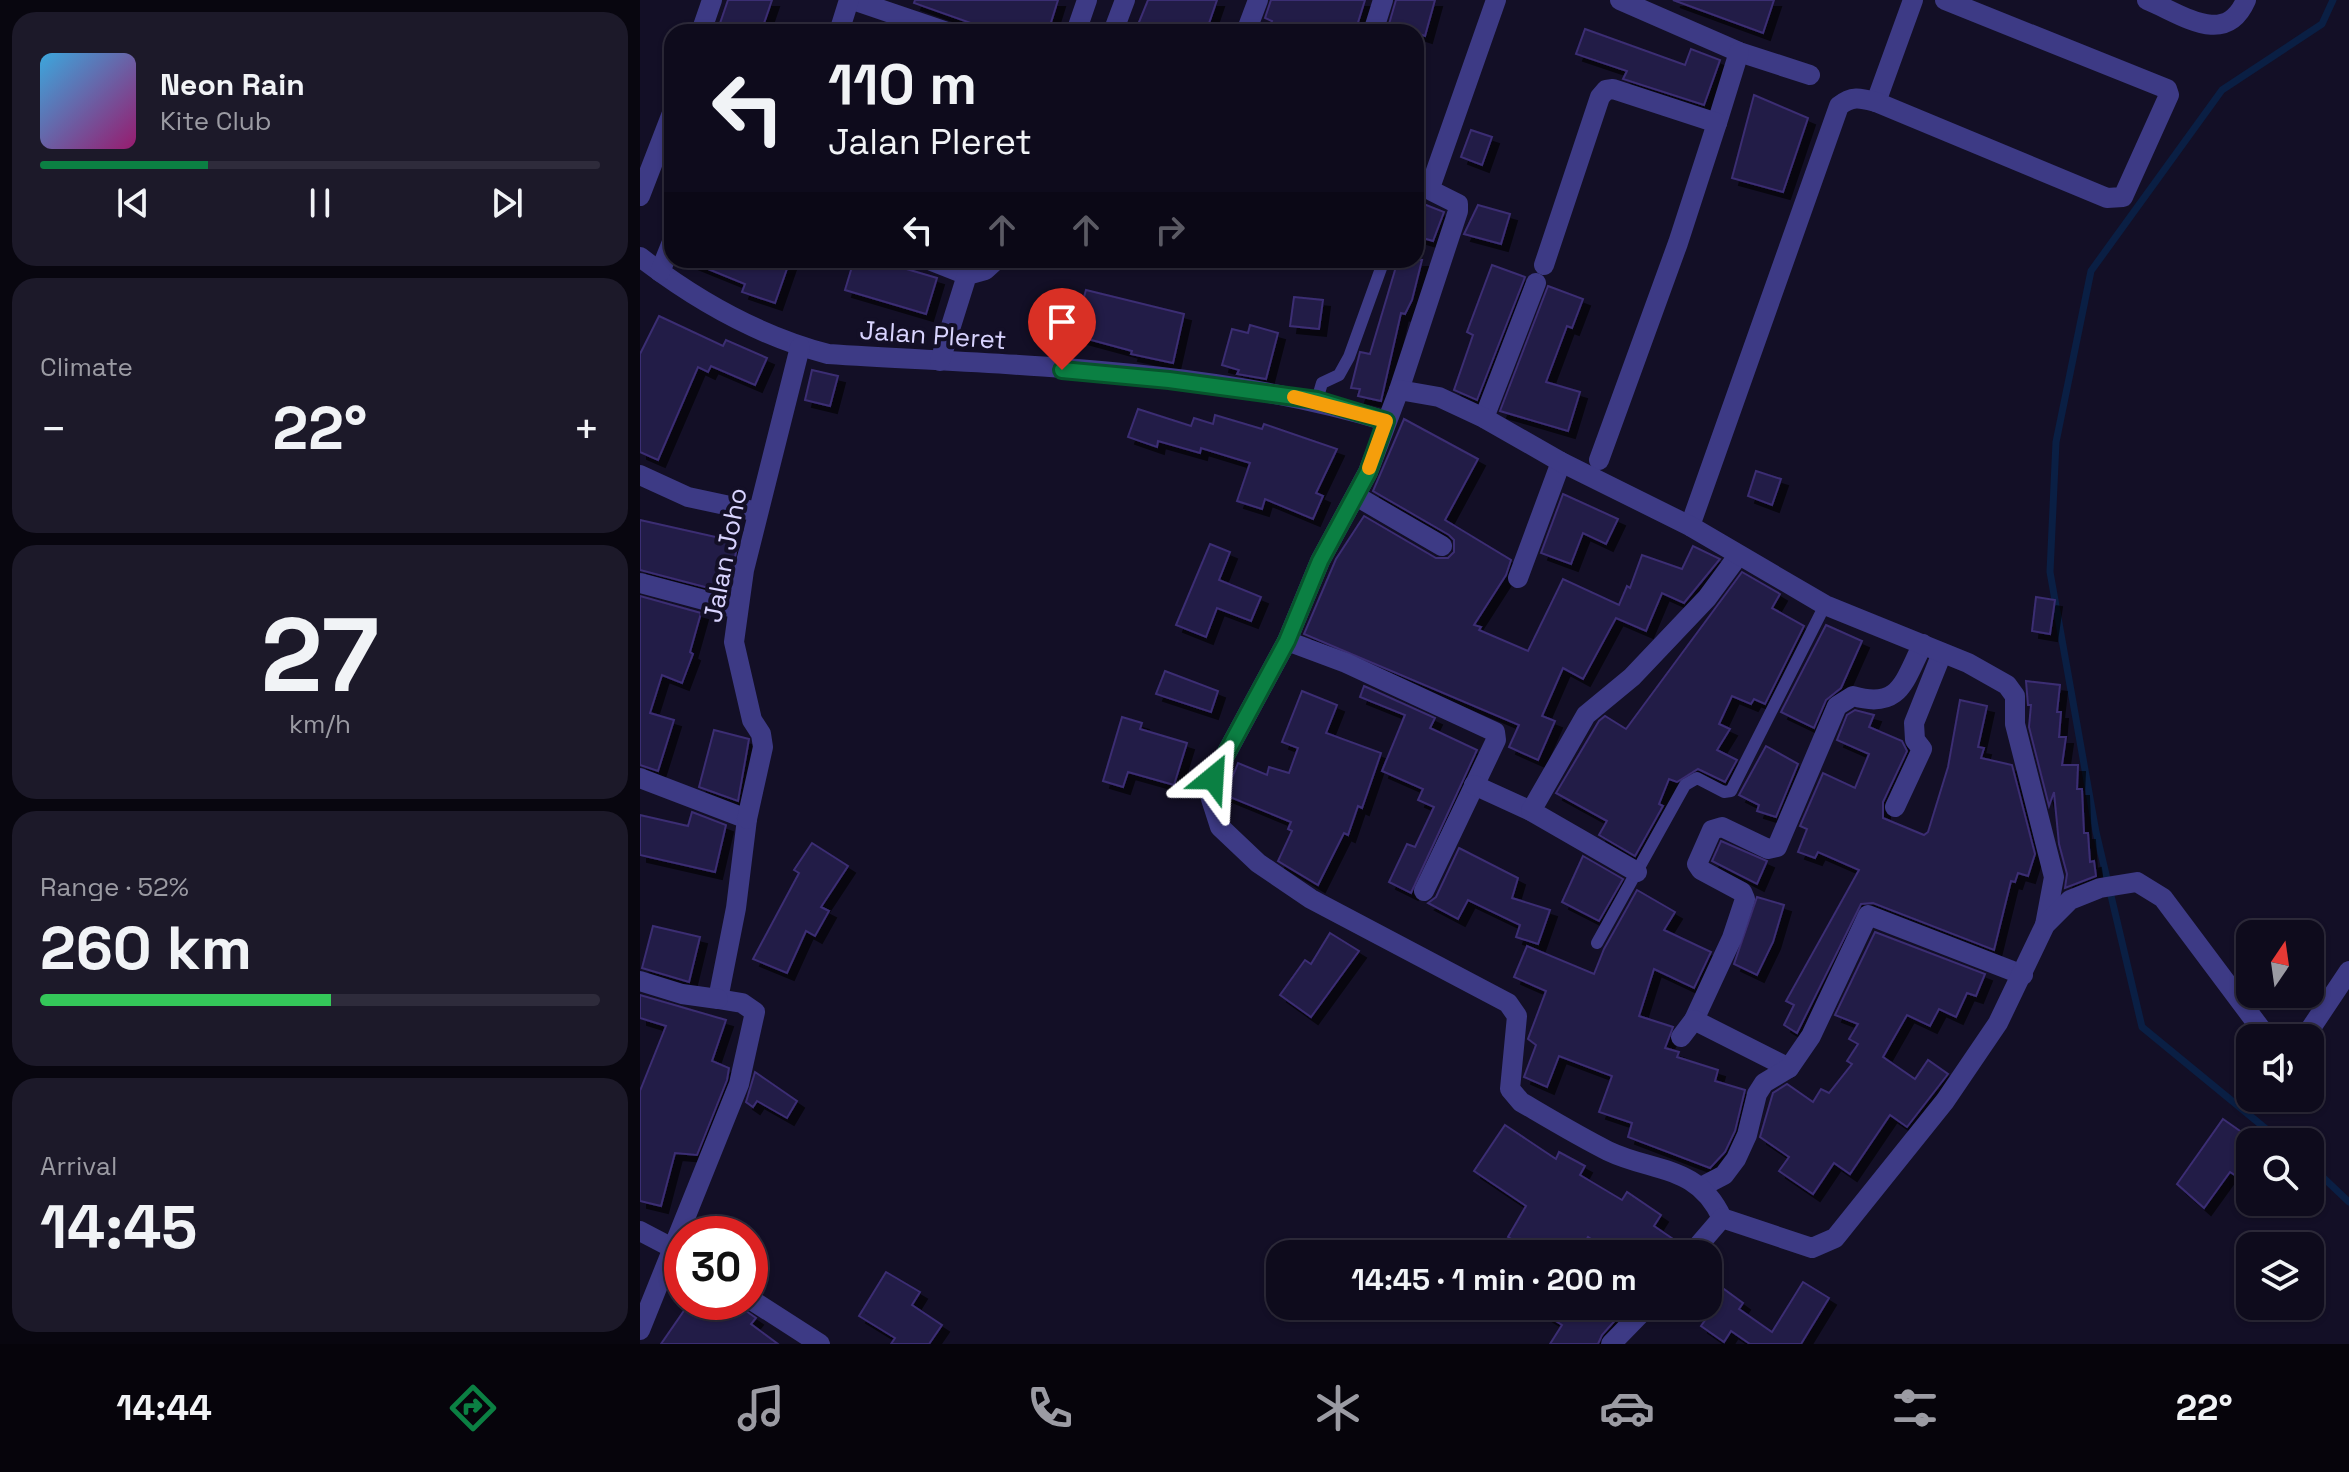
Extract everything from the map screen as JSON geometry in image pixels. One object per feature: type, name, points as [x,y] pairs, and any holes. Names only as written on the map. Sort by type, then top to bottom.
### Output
[{"type":"street","points":[[704,24],[712,0]]},
{"type":"street","points":[[842,24],[851,0],[923,24]]},
{"type":"street","points":[[1079,24],[1087,0]]},
{"type":"street","points":[[1119,24],[1125,0]]},
{"type":"street","points":[[1249,24],[1258,0]]},
{"type":"street","points":[[1376,24],[1383,0]]},
{"type":"street","points":[[1399,390],[1439,397],[1484,418],[1561,462],[1690,526],[1825,605],[1991,674],[2007,685],[2015,696],[2015,724],[2054,877],[2045,925],[1998,1023],[1945,1101],[1835,1238],[1812,1248],[1722,1218],[1701,1187],[1677,1173],[1612,1153],[1521,1102],[1510,1089],[1517,1016],[1508,1003],[1311,899],[1258,863],[1220,827],[1211,799],[1213,778],[1287,641],[1320,561],[1356,496],[1399,390],[1458,211],[1458,204],[1432,191],[1431,185],[1496,0]]},
{"type":"street","points":[[1620,0],[1739,52],[1810,75]]},
{"type":"street","points":[[1876,102],[1913,0]]},
{"type":"street","points":[[1690,526],[1839,106],[1857,97],[1876,102],[2107,198],[2123,197],[2169,95],[2167,89],[1945,0]]},
{"type":"street","points":[[2147,0],[2217,26],[2231,22],[2246,0]]},
{"type":"street","points":[[1599,460],[1678,243],[1739,52]]},
{"type":"street","points":[[1484,418],[1540,274],[1600,97],[1606,90],[1613,89],[1717,123]]},
{"type":"street","points":[[640,196],[664,149]]},
{"type":"street","name":"Jalan Pleret","points":[[640,257],[727,315],[800,347],[828,354],[1169,380],[1317,400],[1386,421]]},
{"type":"street","points":[[660,272],[664,262]]},
{"type":"street","points":[[949,268],[967,275],[987,268]]},
{"type":"street","points":[[940,361],[967,275]]},
{"type":"street","name":"Jalan Joho","points":[[718,999],[736,908],[747,819],[763,747],[736,660],[738,609],[758,512],[800,347]]},
{"type":"street","points":[[1518,578],[1561,462]]},
{"type":"street","points":[[640,475],[688,497],[758,512]]},
{"type":"street","points":[[1356,496],[1442,546]]},
{"type":"street","points":[[1531,811],[1586,715],[1632,677],[1707,598],[1738,556]]},
{"type":"street","points":[[640,583],[738,609]]},
{"type":"street","points":[[1287,641],[1346,663],[1495,732],[1496,740],[1424,891]]},
{"type":"street","points":[[1681,1037],[1694,1020],[1732,938],[1745,899],[1742,892],[1701,870],[1697,864],[1712,830],[1722,827],[1768,849],[1777,847],[1837,706],[1853,696],[1875,703],[1890,699],[1901,687],[1923,644]]},
{"type":"street","points":[[1895,807],[1922,749],[1915,740],[1914,723],[1942,653]]},
{"type":"street","points":[[640,778],[747,819]]},
{"type":"street","points":[[1474,785],[1531,811],[1637,872]]},
{"type":"street","points":[[2045,925],[2070,900],[2100,888],[2137,882],[2163,898],[2257,1024]]},
{"type":"street","points":[[1701,1187],[1724,1175],[1736,1159],[1747,1135],[1757,1094],[1764,1083],[1789,1068],[1811,1036],[1868,915],[2023,975]]},
{"type":"street","points":[[2314,1024],[2349,971]]},
{"type":"street","points":[[640,981],[682,994],[751,1007],[754,1026],[739,1084],[691,1216]]},
{"type":"street","points":[[1694,1020],[1789,1068]]},
{"type":"street","points":[[1703,1240],[1722,1218]]},
{"type":"street","points":[[640,1231],[664,1243]]},
{"type":"street","points":[[640,1330],[664,1281]]},
{"type":"street","points":[[768,1311],[820,1344]]},
{"type":"street","points":[[1611,1344],[1634,1320]]},
{"type":"lane","points":[[1317,400],[1322,383],[1339,375],[1349,357],[1381,268]]},
{"type":"lane","points":[[1597,943],[1688,782],[1697,778],[1724,792],[1731,791],[1825,605]]},
{"type":"building","points":[[728,0],[772,0],[764,24],[720,24]]},
{"type":"building","points":[[915,0],[1058,0],[1050,24],[973,24],[914,3]]},
{"type":"building","points":[[1148,0],[1217,0],[1209,24],[1138,24]]},
{"type":"building","points":[[1271,0],[1365,0],[1358,24],[1271,24],[1272,21],[1265,18]]},
{"type":"building","points":[[1396,0],[1435,0],[1425,36],[1424,24],[1389,24]]},
{"type":"building","points":[[1673,0],[1774,0],[1763,33]]},
{"type":"building","points":[[1585,29],[1685,65],[1691,49],[1720,60],[1704,105],[1623,79],[1627,71],[1576,54]]},
{"type":"building","points":[[1754,95],[1808,118],[1783,192],[1732,178]]},
{"type":"building","points":[[1471,130],[1492,137],[1482,165],[1461,157]]},
{"type":"building","points":[[1424,204],[1444,212],[1433,241],[1424,238]]},
{"type":"building","points":[[1478,205],[1510,214],[1501,244],[1464,234]]},
{"type":"building","points":[[1492,265],[1525,277],[1477,400],[1454,390],[1473,335],[1467,332]]},
{"type":"building","points":[[706,268],[787,268],[775,303],[742,292],[745,284]]},
{"type":"building","points":[[852,268],[903,268],[937,278],[926,314],[845,290]]},
{"type":"building","points":[[1396,268],[1420,268],[1412,300],[1405,314],[1401,313],[1381,401],[1358,396],[1360,389],[1351,388],[1360,352],[1370,354]]},
{"type":"building","points":[[1548,286],[1583,299],[1572,328],[1567,326],[1546,382],[1580,392],[1568,431],[1500,411]]},
{"type":"building","points":[[1086,290],[1184,314],[1173,363],[1131,354],[1132,351],[1073,335]]},
{"type":"building","points":[[1294,297],[1323,300],[1319,329],[1290,326]]},
{"type":"building","points":[[659,316],[723,346],[726,340],[767,358],[755,385],[711,366],[708,372],[698,367],[658,460],[640,452],[640,354]]},
{"type":"building","points":[[1250,325],[1278,333],[1266,379],[1237,374],[1239,370],[1222,365],[1232,329],[1248,333]]},
{"type":"building","points":[[812,370],[838,376],[830,406],[805,400]]},
{"type":"building","points":[[1138,409],[1191,426],[1194,418],[1213,424],[1215,415],[1262,429],[1264,424],[1337,449],[1316,493],[1323,496],[1313,519],[1265,499],[1262,509],[1237,501],[1250,463],[1201,448],[1200,453],[1158,441],[1157,447],[1128,437]]},
{"type":"building","points":[[1404,419],[1478,459],[1445,520],[1511,560],[1506,575],[1474,625],[1481,627],[1479,630],[1528,651],[1563,579],[1619,605],[1627,586],[1630,588],[1642,555],[1682,569],[1693,546],[1720,559],[1684,603],[1662,593],[1646,631],[1616,618],[1583,679],[1563,668],[1542,716],[1555,721],[1538,760],[1509,747],[1519,725],[1304,634],[1336,559],[1364,516],[1436,558],[1448,558],[1454,552],[1454,540],[1449,535],[1373,491]]},
{"type":"building","points":[[1756,471],[1781,479],[1772,505],[1748,496]]},
{"type":"building","points":[[1563,494],[1618,519],[1606,544],[1583,533],[1571,564],[1541,553]]},
{"type":"building","points":[[640,520],[738,542],[728,593],[640,570]]},
{"type":"building","points":[[1210,544],[1230,552],[1219,580],[1261,597],[1251,621],[1217,608],[1206,637],[1176,625]]},
{"type":"building","points":[[1742,572],[1780,594],[1772,608],[1804,626],[1765,704],[1754,699],[1751,704],[1732,696],[1719,724],[1730,729],[1717,750],[1737,760],[1725,782],[1698,769],[1677,782],[1669,779],[1659,804],[1663,806],[1635,856],[1599,835],[1607,821],[1556,793],[1599,721],[1605,716],[1626,729]]},
{"type":"building","points":[[640,596],[701,613],[690,652],[693,654],[682,683],[662,675],[650,713],[674,720],[658,771],[640,765]]},
{"type":"building","points":[[2036,597],[2055,600],[2050,634],[2032,631]]},
{"type":"building","points":[[1826,625],[1862,641],[1841,688],[1826,700],[1814,728],[1781,712]]},
{"type":"building","points":[[1165,671],[1218,691],[1211,712],[1156,694]]},
{"type":"building","points":[[2026,681],[2060,685],[2057,712],[2061,712],[2059,737],[2066,737],[2062,765],[2078,765],[2077,789],[2082,789],[2084,833],[2088,833],[2090,862],[2094,861],[2096,876],[2065,888],[2067,874],[2059,844],[2054,792],[2049,806],[2029,727],[2031,705],[2028,705]]},
{"type":"building","points":[[1364,686],[1435,718],[1430,728],[1477,750],[1411,893],[1389,882],[1407,844],[1415,847],[1434,807],[1418,800],[1423,789],[1382,771],[1405,715],[1360,697]]},
{"type":"building","points":[[1302,691],[1337,705],[1326,733],[1381,753],[1362,808],[1358,806],[1348,835],[1344,833],[1318,885],[1278,861],[1292,831],[1288,829],[1291,822],[1225,795],[1238,763],[1267,775],[1269,767],[1289,773],[1298,748],[1282,742]]},
{"type":"building","points":[[1960,700],[1987,706],[1978,747],[1984,748],[1981,758],[2012,765],[2035,854],[2028,876],[2018,873],[2015,882],[2011,881],[1994,950],[1873,903],[1861,904],[1797,1033],[1784,1025],[1794,1005],[1786,1001],[1859,870],[1818,852],[1815,858],[1798,852],[1807,829],[1800,826],[1823,773],[1855,788],[1869,754],[1837,740],[1847,715],[1855,710],[1874,715],[1869,727],[1902,741],[1907,751],[1883,802],[1883,818],[1924,835],[1928,832],[1948,767]]},
{"type":"building","points":[[1122,717],[1142,723],[1140,729],[1187,743],[1174,785],[1128,772],[1123,787],[1103,781]]},
{"type":"building","points":[[714,730],[749,739],[738,801],[699,787]]},
{"type":"building","points":[[1766,746],[1798,764],[1776,817],[1757,811],[1759,805],[1739,795]]},
{"type":"building","points":[[692,812],[726,825],[715,872],[640,855],[640,815],[688,826]]},
{"type":"building","points":[[1721,841],[1767,861],[1757,884],[1712,861]]},
{"type":"building","points":[[812,843],[848,866],[821,907],[829,911],[815,936],[806,931],[787,973],[753,959],[799,873],[794,870]]},
{"type":"building","points":[[1459,848],[1518,878],[1512,898],[1550,910],[1538,944],[1516,937],[1520,925],[1468,900],[1458,919],[1428,903],[1436,897]]},
{"type":"building","points":[[1583,856],[1623,879],[1599,921],[1562,902]]},
{"type":"building","points":[[1637,890],[1675,912],[1664,930],[1711,952],[1694,988],[1654,969],[1639,1016],[1673,1027],[1665,1048],[1679,1052],[1677,1057],[1718,1070],[1715,1081],[1745,1090],[1735,1131],[1725,1152],[1710,1168],[1628,1137],[1632,1123],[1599,1112],[1612,1076],[1559,1056],[1547,1087],[1524,1077],[1536,1045],[1528,1039],[1546,991],[1514,977],[1527,946],[1594,974],[1604,949]]},
{"type":"building","points":[[1757,897],[1784,905],[1773,942],[1757,975],[1734,964]]},
{"type":"building","points":[[653,926],[700,937],[689,982],[642,968]]},
{"type":"building","points":[[1875,932],[1985,974],[1976,996],[1967,993],[1956,1017],[1939,1009],[1930,1026],[1907,1015],[1883,1057],[1915,1079],[1928,1060],[1948,1074],[1907,1127],[1890,1115],[1850,1174],[1834,1163],[1813,1194],[1779,1171],[1789,1157],[1760,1137],[1773,1093],[1787,1084],[1813,1102],[1821,1089],[1829,1093],[1852,1064],[1847,1061],[1858,1044],[1849,1039],[1858,1024],[1835,1015]]},
{"type":"building","points":[[1330,933],[1359,951],[1311,1017],[1280,995],[1305,960],[1311,964]]},
{"type":"building","points":[[640,995],[726,1020],[712,1061],[729,1068],[727,1080],[697,1155],[675,1153],[661,1206],[640,1201],[640,1091],[666,1026],[640,1018]]},
{"type":"building","points":[[755,1072],[797,1101],[787,1118],[757,1101],[753,1107],[746,1102]]},
{"type":"building","points":[[2223,1119],[2236,1128],[2236,1176],[2230,1172],[2204,1208],[2177,1184]]},
{"type":"building","points":[[1505,1125],[1556,1159],[1559,1152],[1585,1166],[1580,1175],[1622,1200],[1627,1192],[1661,1215],[1654,1226],[1675,1240],[1592,1240],[1588,1237],[1586,1240],[1513,1240],[1508,1237],[1526,1206],[1474,1171]]},
{"type":"building","points":[[886,1272],[920,1292],[912,1305],[942,1325],[929,1344],[891,1344],[895,1338],[859,1316]]},
{"type":"building","points":[[1803,1282],[1829,1298],[1801,1344],[1750,1344],[1731,1331],[1724,1342],[1701,1326],[1705,1320],[1722,1320],[1722,1288],[1743,1303],[1739,1309],[1772,1332]]},
{"type":"building","points":[[678,1320],[754,1320],[751,1324],[778,1344],[661,1344]]},
{"type":"building","points":[[1554,1320],[1615,1320],[1598,1344],[1550,1344],[1562,1325]]},
{"type":"waterway","points":[[2265,1128],[2142,1027],[2096,832],[2050,572],[2056,442],[2091,271],[2222,90],[2322,24],[2333,0]]},
{"type":"waterway","points":[[2324,1178],[2349,1202]]},
{"type":"slow traffic","points":[[1294,397],[1317,400],[1386,421],[1369,468]]},
{"type":"route","points":[[1062,370],[1169,380],[1317,400],[1386,421],[1368,472],[1320,561],[1287,641],[1213,778]]}]
